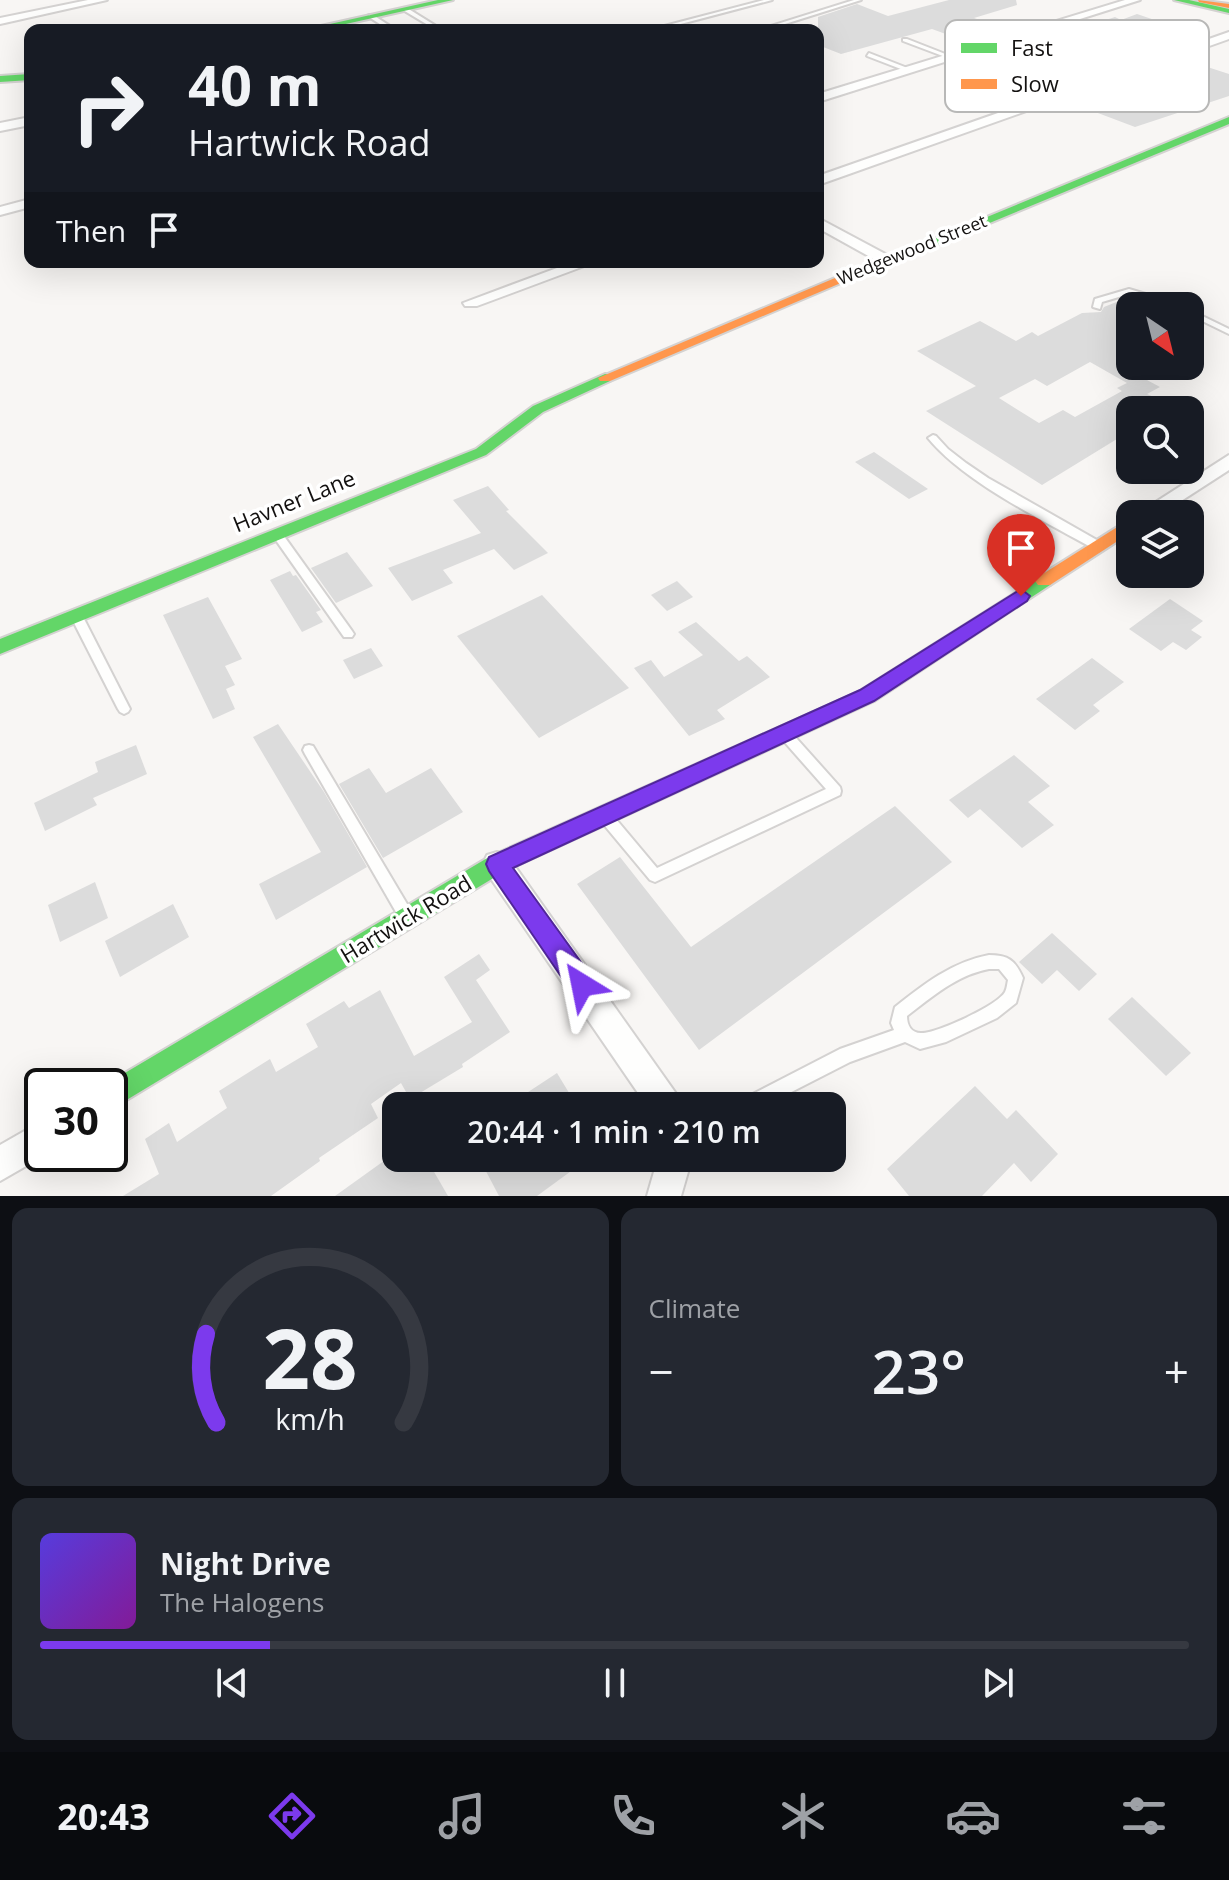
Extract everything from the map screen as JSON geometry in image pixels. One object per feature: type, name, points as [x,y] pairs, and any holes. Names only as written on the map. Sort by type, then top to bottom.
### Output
[{"type":"main road","points":[[334,24],[449,0]]},
{"type":"main road","points":[[1178,0],[1229,8]]},
{"type":"main road","points":[[1202,0],[1229,8]]},
{"type":"main road","points":[[0,79],[24,77]]},
{"type":"main road","name":"Wedgewood Street","points":[[595,382],[1229,120]]},
{"type":"main road","name":"Havner Lane","points":[[0,647],[481,452],[498,444],[521,421],[547,404],[595,382]]},
{"type":"main road","name":"Hartwick Road","points":[[128,1086],[497,864],[867,696],[1116,534]]},
{"type":"street","points":[[0,21],[102,0]]},
{"type":"street","points":[[1068,20],[1129,1]]},
{"type":"street","points":[[1209,42],[1229,35]]},
{"type":"street","points":[[824,96],[945,59]]},
{"type":"street","points":[[824,179],[1012,112]]},
{"type":"street","points":[[0,127],[24,122]]},
{"type":"street","points":[[0,211],[24,205]]},
{"type":"street","points":[[824,225],[886,260]]},
{"type":"street","points":[[471,303],[570,268]]},
{"type":"street","points":[[1169,500],[1229,461]]},
{"type":"street","points":[[497,864],[656,1092]]},
{"type":"street","points":[[0,1164],[24,1149]]},
{"type":"street","points":[[664,1196],[671,1172]]},
{"type":"lane","points":[[675,24],[770,0]]},
{"type":"lane","points":[[781,24],[859,0]]},
{"type":"lane","points":[[871,0],[907,0]]},
{"type":"lane","points":[[405,9],[430,24]]},
{"type":"lane","points":[[371,16],[384,24]]},
{"type":"lane","points":[[905,40],[945,55]]},
{"type":"lane","points":[[869,55],[908,70]]},
{"type":"lane","points":[[1097,307],[1098,301],[1116,295]]},
{"type":"lane","points":[[1204,319],[1229,332]]},
{"type":"lane","points":[[933,438],[940,449],[985,480],[1098,546]]},
{"type":"lane","points":[[277,534],[348,634]]},
{"type":"lane","points":[[76,615],[124,709]]},
{"type":"lane","points":[[604,815],[655,876],[835,791],[784,733]]},
{"type":"lane","points":[[309,750],[407,918]]},
{"type":"lane","points":[[774,1092],[846,1055],[905,1034],[920,1041],[974,1023],[1011,998],[1016,978],[1003,962],[985,959],[937,983],[900,1012],[899,1023],[905,1034]]},
{"type":"building","points":[[949,0],[1016,0],[1017,5],[974,18],[980,20],[945,20],[945,34],[932,29],[841,54],[824,47],[824,24],[818,24],[818,17],[857,4],[888,16]]},
{"type":"building","points":[[1137,14],[1155,20],[1121,20]]},
{"type":"building","points":[[1209,68],[1229,74],[1229,96],[1209,103]]},
{"type":"building","points":[[1095,112],[1180,112],[1135,127]]},
{"type":"building","points":[[1116,302],[1116,377],[1090,362],[1047,386],[1035,379],[999,398],[1039,423],[1063,410],[1075,417],[1122,391],[1117,388],[1127,383],[1122,380],[1147,380],[1160,387],[1147,394],[1152,396],[1116,396],[1116,440],[1042,485],[926,411],[976,386],[917,351],[980,321],[1016,341],[1032,332],[1038,336],[1082,313],[1101,312],[1104,307]]},
{"type":"building","points":[[874,452],[928,489],[909,499],[855,462]]},
{"type":"building","points":[[488,486],[509,510],[506,511],[548,553],[514,570],[494,549],[443,570],[453,583],[412,601],[388,568],[481,533],[453,500]]},
{"type":"building","points":[[347,552],[373,586],[336,603],[311,568]]},
{"type":"building","points":[[290,571],[321,610],[316,612],[323,622],[302,632],[270,580]]},
{"type":"building","points":[[677,581],[693,597],[667,611],[651,595]]},
{"type":"building","points":[[542,595],[629,688],[539,738],[457,636]]},
{"type":"building","points":[[208,597],[242,659],[225,666],[235,685],[226,689],[235,709],[213,719],[163,615]]},
{"type":"building","points":[[1170,599],[1203,621],[1191,630],[1202,637],[1186,650],[1173,642],[1161,651],[1129,629]]},
{"type":"building","points":[[696,622],[739,661],[747,656],[770,677],[717,710],[725,719],[689,736],[634,668],[651,660],[664,677],[703,655],[678,632]]},
{"type":"building","points":[[371,648],[383,666],[354,679],[343,660]]},
{"type":"building","points":[[1092,658],[1124,682],[1093,705],[1100,711],[1075,730],[1036,699]]},
{"type":"building","points":[[278,724],[324,792],[367,867],[276,920],[259,884],[321,852],[253,737]]},
{"type":"building","points":[[136,745],[147,774],[93,798],[97,805],[45,831],[34,803],[98,772],[95,762]]},
{"type":"building","points":[[1014,755],[1050,786],[1028,802],[1054,825],[1022,848],[980,809],[968,818],[949,800]]},
{"type":"building","points":[[369,768],[386,793],[431,768],[463,812],[383,858],[339,784]]},
{"type":"building","points":[[895,806],[952,862],[699,1050],[577,884],[620,857],[691,947]]},
{"type":"building","points":[[95,882],[108,918],[60,942],[48,905]]},
{"type":"building","points":[[173,904],[189,937],[120,977],[105,941]]},
{"type":"building","points":[[1052,933],[1097,974],[1079,991],[1057,970],[1042,984],[1019,962]]},
{"type":"building","points":[[479,954],[490,970],[476,980],[510,1032],[462,1064],[463,1067],[422,1092],[406,1092],[401,1083],[388,1092],[382,1092],[382,1096],[371,1104],[378,1118],[319,1158],[320,1161],[271,1196],[123,1196],[159,1174],[145,1139],[169,1123],[177,1142],[227,1108],[219,1091],[270,1059],[276,1072],[318,1047],[306,1024],[344,1001],[349,1008],[380,990],[414,1056],[472,1022],[444,977]]},
{"type":"building","points":[[1132,997],[1191,1053],[1166,1076],[1108,1019]]},
{"type":"building","points":[[557,1073],[569,1092],[528,1092]]},
{"type":"building","points":[[975,1086],[1007,1119],[1016,1110],[1058,1154],[1031,1182],[1014,1163],[982,1196],[909,1196],[887,1169]]},
{"type":"building","points":[[382,1162],[382,1172],[434,1172],[448,1196],[335,1196]]},
{"type":"building","points":[[486,1172],[570,1172],[537,1196],[499,1196]]},
{"type":"traffic: fast","points":[[335,24],[449,0]]},
{"type":"traffic: fast","points":[[1178,0],[1229,11]]},
{"type":"traffic: fast","points":[[0,79],[24,77]]},
{"type":"traffic: fast","points":[[896,257],[1229,120]]},
{"type":"traffic: fast","points":[[0,647],[481,452],[538,409],[605,378]]},
{"type":"traffic: fast","points":[[128,1086],[497,864],[867,696],[1044,581]]},
{"type":"traffic: slow","points":[[1202,0],[1229,6]]},
{"type":"traffic: slow","points":[[605,378],[896,257]]},
{"type":"traffic: slow","points":[[1044,581],[1116,534]]},
{"type":"route","points":[[582,985],[497,864],[867,696],[1021,596]]}]
